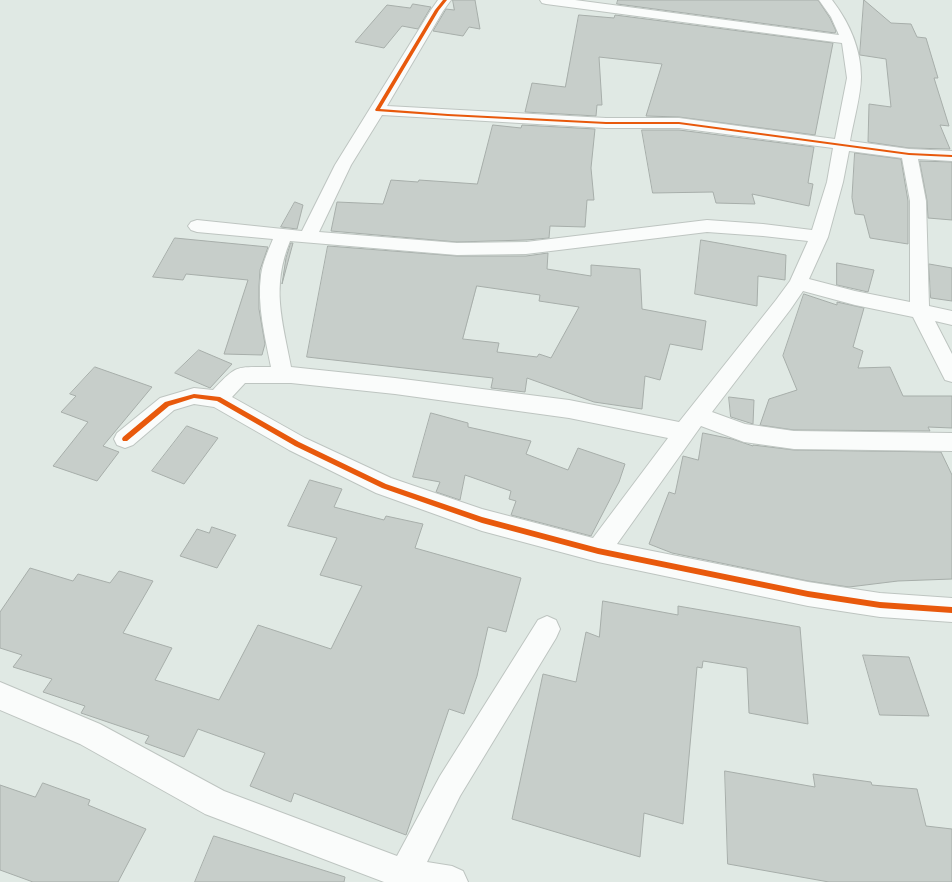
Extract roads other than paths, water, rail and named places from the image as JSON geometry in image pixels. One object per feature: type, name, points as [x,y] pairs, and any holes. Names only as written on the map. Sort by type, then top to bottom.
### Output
[{"type":"street","points":[[308,237],[343,165],[445,0]]},
{"type":"street","points":[[546,0],[848,40]]},
{"type":"street","points":[[598,551],[690,424],[798,283],[819,237],[835,182],[854,78],[853,62],[844,29],[824,0]]},
{"type":"street","points":[[377,110],[606,123],[679,123],[909,154],[952,156]]},
{"type":"street","points":[[909,154],[918,201],[920,312],[952,374]]},
{"type":"street","points":[[197,226],[430,248],[497,249],[555,245],[707,226],[763,230],[819,237]]},
{"type":"street","points":[[282,374],[270,301],[270,281],[274,262],[284,235]]},
{"type":"street","points":[[798,283],[855,298],[952,318]]},
{"type":"street","points":[[218,400],[237,378],[242,375],[282,374],[395,386],[690,424],[794,440],[952,442]]},
{"type":"street","points":[[125,439],[167,404],[194,396],[218,400],[297,444],[384,486],[482,520],[598,551],[808,594],[880,605],[952,610]]},
{"type":"street","points":[[403,878],[450,786],[547,629]]},
{"type":"street","points":[[0,696],[90,734],[216,803],[403,878],[452,882]]}]
